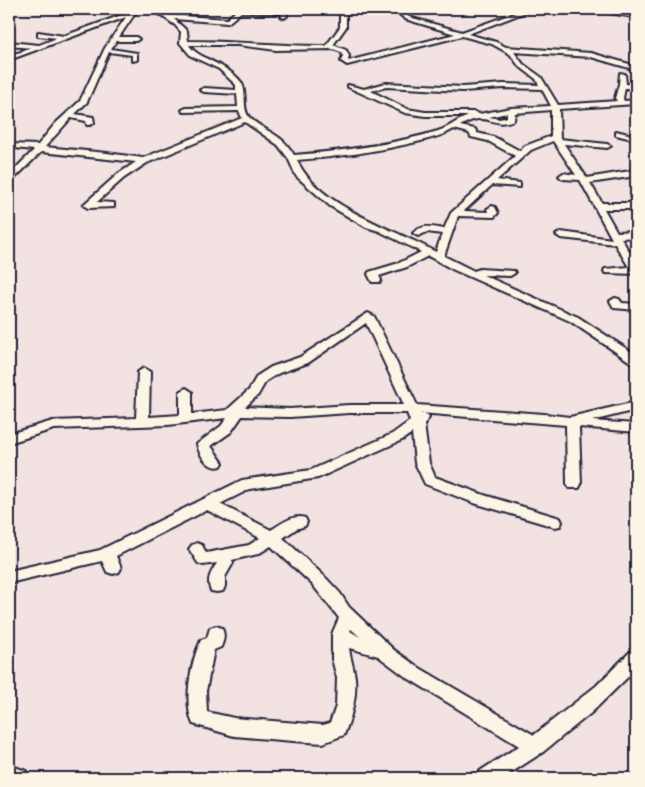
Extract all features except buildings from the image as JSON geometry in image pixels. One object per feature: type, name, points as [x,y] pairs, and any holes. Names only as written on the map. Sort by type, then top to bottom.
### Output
[{"type":"highway","points":[[601,9],[636,15]]},
{"type":"street","points":[[155,9],[184,31],[183,43],[188,51],[227,72],[239,84],[244,113],[258,128],[280,143],[292,158],[299,174],[333,204],[369,225],[382,229],[475,275],[574,319],[636,360]]},
{"type":"street","points":[[168,17],[206,18],[228,21],[240,9],[286,11],[284,16]]},
{"type":"street","points":[[331,48],[330,43],[343,27],[343,9]]},
{"type":"street","points":[[393,9],[398,9],[402,16],[407,18],[494,43],[512,54],[522,66],[539,78],[555,106],[557,141],[575,167],[590,180],[592,192],[614,243],[636,270]]},
{"type":"street","points":[[183,43],[238,43],[276,48],[331,48],[344,51],[346,56],[344,62],[350,62],[463,34],[531,9]]},
{"type":"street","points":[[104,19],[132,12]]},
{"type":"street","points":[[9,58],[132,12]]},
{"type":"street","points":[[9,179],[40,149],[88,95],[97,70],[115,39],[125,30],[132,12]]},
{"type":"street","points":[[71,27],[90,28]]},
{"type":"street","points":[[40,33],[40,35],[64,38]]},
{"type":"street","points":[[115,39],[136,39]]},
{"type":"street","points":[[9,44],[42,46]]},
{"type":"street","points":[[502,49],[591,55],[628,62],[636,68]]},
{"type":"street","points":[[108,50],[135,54],[134,60]]},
{"type":"street","points":[[621,102],[619,98],[622,74]]},
{"type":"street","points":[[364,91],[386,85],[463,89],[503,86],[543,87]]},
{"type":"street","points":[[350,86],[405,112],[432,115],[484,115]]},
{"type":"street","points":[[622,86],[636,87]]},
{"type":"street","points":[[204,90],[241,92]]},
{"type":"street","points":[[292,158],[340,154],[398,144],[437,134],[467,119],[510,110],[539,110],[555,106],[590,106],[636,102]]},
{"type":"street","points":[[186,110],[244,113]]},
{"type":"street","points":[[212,113],[244,113]]},
{"type":"street","points":[[111,205],[88,205],[104,193],[121,176],[144,161],[225,129],[244,113]]},
{"type":"street","points":[[70,115],[90,119],[90,123]]},
{"type":"street","points":[[454,127],[472,131],[474,135],[491,139],[518,153],[519,157]]},
{"type":"street","points":[[225,129],[258,128]]},
{"type":"street","points":[[623,134],[636,137]]},
{"type":"street","points":[[557,141],[582,152]]},
{"type":"street","points":[[376,280],[373,274],[378,271],[403,265],[433,254],[456,213],[489,182],[536,144],[557,141],[607,146]]},
{"type":"street","points":[[14,146],[107,155],[144,161]]},
{"type":"street","points":[[562,167],[575,167]]},
{"type":"street","points":[[590,180],[636,173]]},
{"type":"street","points":[[563,176],[618,186]]},
{"type":"street","points":[[489,182],[517,184]]},
{"type":"street","points":[[599,210],[636,206]]},
{"type":"street","points":[[456,213],[490,215],[493,213],[492,209]]},
{"type":"street","points":[[599,210],[617,214]]},
{"type":"street","points":[[418,233],[426,229],[447,232]]},
{"type":"street","points":[[614,243],[636,234]]},
{"type":"street","points":[[561,235],[614,243],[636,251]]},
{"type":"street","points":[[609,271],[636,270]]},
{"type":"street","points":[[475,275],[480,272],[510,273]]},
{"type":"street","points":[[614,301],[618,306],[636,307]]},
{"type":"street","points":[[216,462],[205,450],[204,444],[226,429],[235,413],[254,392],[261,379],[274,370],[304,360],[368,316],[406,392],[414,416],[422,464],[430,480],[479,499],[555,522]]},
{"type":"street","points":[[142,422],[144,372]]},
{"type":"street","points":[[186,392],[186,419]]},
{"type":"street","points":[[572,421],[636,406]]},
{"type":"street","points":[[9,439],[53,426],[186,419],[235,413],[290,413],[329,410],[414,416],[435,409],[636,428]]},
{"type":"street","points":[[9,577],[110,561],[208,504],[247,484],[313,476],[397,437],[414,416]]},
{"type":"street","points":[[572,421],[574,484]]},
{"type":"street","points":[[208,504],[273,538],[318,580],[348,616],[383,650],[412,672],[536,746]]},
{"type":"street","points":[[197,549],[203,559],[254,550],[291,525],[300,522]]},
{"type":"street","points":[[217,586],[217,576],[224,563],[224,556]]},
{"type":"street","points":[[216,632],[215,642],[207,645],[195,705],[199,718],[234,726],[323,734],[338,729],[345,706],[346,678],[341,659],[340,634],[348,616]]},
{"type":"street","points":[[340,634],[356,643],[383,650]]},
{"type":"street","points":[[487,778],[536,746],[613,683],[636,657]]},
{"type":"street","points":[[9,774],[19,778]]}]
